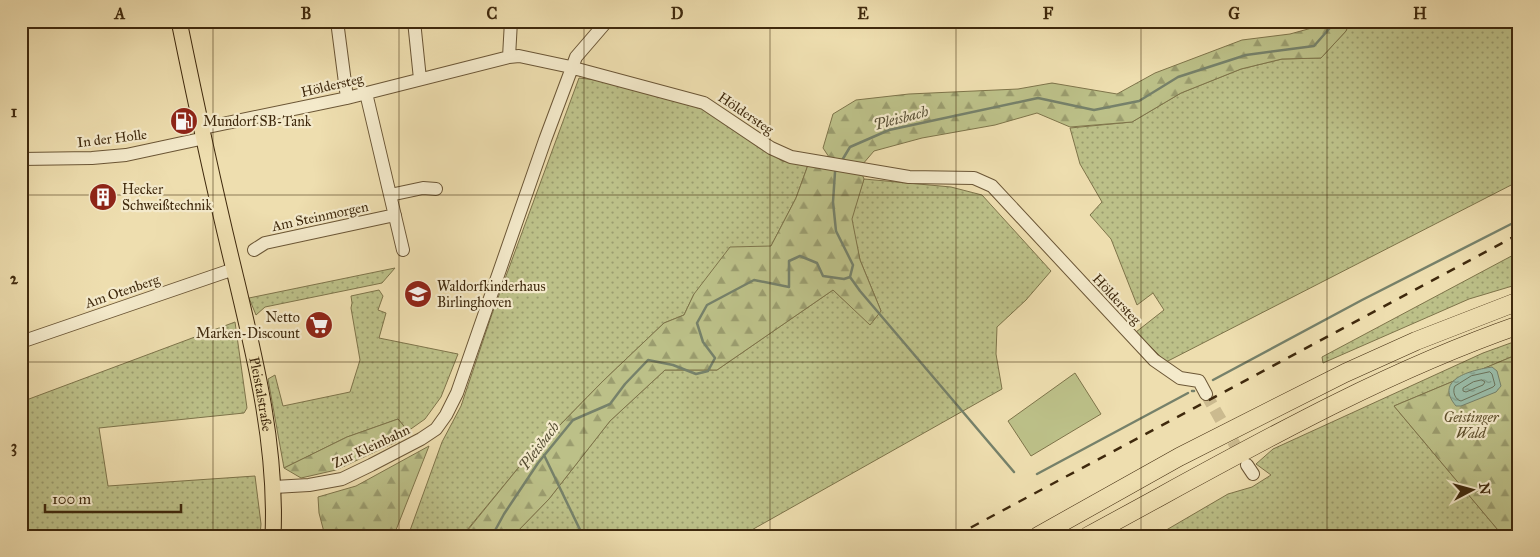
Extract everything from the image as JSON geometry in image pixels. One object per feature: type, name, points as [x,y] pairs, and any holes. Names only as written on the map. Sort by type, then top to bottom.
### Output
[{"type":"highway","points":[[1038,536],[1179,457],[1345,373],[1416,341],[1519,301]]},
{"type":"highway","points":[[1088,536],[1272,435],[1356,393],[1427,361],[1519,325]]},
{"type":"main road","name":"Pleistalstraße","points":[[179,21],[258,374],[270,444],[274,488],[273,536]]},
{"type":"street","points":[[337,21],[347,98]]},
{"type":"street","points":[[414,21],[420,79]]},
{"type":"street","points":[[509,57],[511,21]]},
{"type":"street","name":"Zur Kleinbahn","points":[[274,488],[309,485],[342,478],[421,439],[436,429],[446,415],[457,393],[545,140],[576,57],[607,21]]},
{"type":"street","name":"Höldersteg","points":[[204,133],[509,57],[519,56],[572,68],[704,103],[781,154],[791,157],[909,177],[974,178],[992,186],[1154,360],[1180,378],[1199,381],[1206,394]]},
{"type":"street","points":[[366,93],[403,250]]},
{"type":"street","name":"In der Holle","points":[[21,159],[92,158],[126,155],[204,133]]},
{"type":"street","points":[[390,195],[423,188],[436,188]]},
{"type":"street","name":"Am Steinmorgen","points":[[254,250],[265,242],[395,215]]},
{"type":"street","name":"Am Otenberg","points":[[21,342],[234,269]]},
{"type":"green space","points":[[1322,21],[1350,21],[1346,31],[1321,58],[1282,59],[1241,69],[1181,93],[1132,122],[1070,127],[1037,113],[995,125],[922,138],[874,151],[862,165],[829,157],[823,148],[833,114],[856,100],[909,94],[1018,89],[1052,83],[1117,94],[1155,73],[1242,40],[1290,34],[1319,26]]},
{"type":"green space","points":[[1350,21],[1519,21],[1519,181],[1166,362],[1136,332],[1164,310],[1153,293],[1137,305],[1111,239],[1090,215],[1102,202],[1080,164],[1070,128],[1132,122],[1181,93],[1241,69],[1282,59],[1321,58],[1346,31]]},
{"type":"green space","points":[[579,78],[596,80],[695,105],[717,116],[782,161],[808,165],[796,198],[771,246],[694,294],[684,315],[664,323],[602,382],[519,467],[467,530],[465,536],[408,536],[442,442],[461,406],[492,314]]},
{"type":"green space","points":[[808,165],[862,174],[864,179],[852,219],[860,260],[881,311],[870,325],[833,290],[717,370],[665,370],[610,421],[549,499],[513,536],[465,536],[467,531],[519,467],[602,382],[664,323],[684,315],[694,294],[730,247],[771,246],[796,198]]},
{"type":"green space","points":[[864,179],[951,187],[982,195],[1051,271],[1026,300],[997,327],[996,354],[1002,389],[741,536],[513,536],[549,499],[610,421],[665,370],[717,370],[833,290],[870,324],[881,311],[860,260],[851,219]]},
{"type":"green space","points":[[1519,252],[1519,284],[1469,299],[1323,363],[1322,357]]},
{"type":"green space","points":[[395,268],[382,283],[265,307],[256,315],[249,298]]},
{"type":"green space","points":[[379,290],[383,296],[378,310],[386,313],[379,338],[458,354],[441,397],[425,419],[408,431],[398,419],[347,437],[284,468],[268,379],[275,375],[283,406],[350,392],[360,360],[351,308],[351,296]]},
{"type":"green space","points":[[235,322],[247,408],[244,413],[99,428],[108,486],[255,476],[261,524],[260,536],[25,536],[21,522],[21,402]]},
{"type":"green space","points":[[1519,340],[1519,358],[1516,355],[1394,406],[1498,530],[1492,536],[1156,536],[1228,494],[1252,487],[1271,475],[1256,464],[1273,449],[1483,353]]},
{"type":"green space","name":"Geistinger Wald","points":[[1516,355],[1519,358],[1519,536],[1492,536],[1498,530],[1394,406]]},
{"type":"green space","points":[[1075,373],[1101,414],[1031,456],[1008,421]]},
{"type":"green space","points":[[398,419],[408,431],[396,442],[336,470],[301,478],[284,468],[347,437]]},
{"type":"green space","points":[[429,446],[396,530],[390,536],[325,536],[319,513],[318,497],[356,486]]},
{"type":"water","points":[[1492,367],[1497,371],[1501,386],[1496,392],[1461,406],[1456,406],[1450,397],[1449,389],[1452,383],[1458,377]]},
{"type":"waterway","name":"Pleisbach","points":[[841,162],[850,147],[889,130],[1038,98],[1094,110],[1139,101],[1178,77],[1246,55],[1314,46],[1336,21]]},
{"type":"waterway","name":"Pleisbach","points":[[492,536],[504,514],[538,463],[573,420],[610,404],[625,384],[648,360],[673,365],[696,374],[708,371],[715,358],[703,342],[697,323],[707,305],[754,280],[789,287],[789,261],[800,256],[817,263],[823,276],[844,279],[850,277],[853,265],[836,231],[833,202],[835,172],[837,168]]},
{"type":"waterway","points":[[1213,380],[1362,300],[1519,220]]},
{"type":"waterway","points":[[850,277],[1014,472]]},
{"type":"waterway","points":[[1037,474],[1188,393]]},
{"type":"waterway","points":[[544,455],[583,536]]},
{"type":"tunnel","points":[[1206,394],[1243,459]]},
{"type":"railway","points":[[955,536],[1519,234]]},
{"type":"place","name":"Mundorf SB-Tank","points":[[184,121]]},
{"type":"place","name":"Hecker Schweißtechnik","points":[[103,197]]},
{"type":"place","name":"Waldorfkinderhaus Birlinghoven","points":[[418,294]]},
{"type":"place","name":"Netto Marken-Discount","points":[[319,325]]}]
